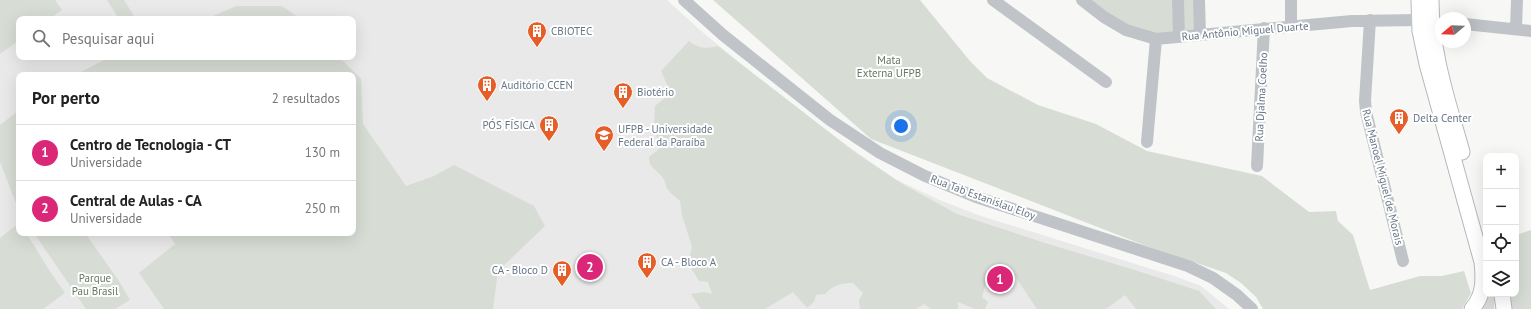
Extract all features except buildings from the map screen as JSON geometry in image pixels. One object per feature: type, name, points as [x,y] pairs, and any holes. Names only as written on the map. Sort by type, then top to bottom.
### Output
[{"type":"main road","points":[[1419,0],[1430,20],[1439,72],[1483,226]]},
{"type":"main road","points":[[1431,0],[1429,71],[1482,262],[1484,276],[1480,299],[1472,309]]},
{"type":"main road","points":[[1502,297],[1504,309]]},
{"type":"street","name":"Rua Tab Estanislau Eloy","points":[[684,0],[698,14],[830,120],[880,153],[926,176],[976,196],[1188,266],[1213,278],[1237,295],[1252,309]]},
{"type":"street","name":"Rua Tab Estanislau Eloy","points":[[689,0],[698,14]]},
{"type":"street","points":[[993,0],[1106,82]]},
{"type":"street","name":"Rua Antônio Miguel Duarte","points":[[1082,0],[1104,17],[1126,30],[1156,39],[1264,28],[1370,20],[1430,20]]},
{"type":"street","points":[[1178,0],[1179,37]]},
{"type":"street","points":[[1199,0],[1200,34]]},
{"type":"street","points":[[1291,0],[1291,26]]},
{"type":"street","points":[[1516,29],[1517,0]]},
{"type":"street","name":"Rua Manoel Miguel de Morais","points":[[1370,20],[1365,101],[1366,112],[1403,261]]},
{"type":"street","points":[[1471,25],[1531,31]]},
{"type":"street","name":"Rua Djalma Coelho","points":[[1257,166],[1264,28]]},
{"type":"street","points":[[1147,142],[1156,39]]},
{"type":"shaded area","name":"UFPB - Universidade Federal da Paraíba","points":[[0,0],[667,0],[700,30],[766,85],[895,179],[937,199],[978,215],[1174,276],[1201,286],[1229,309],[0,309]]},
{"type":"green space","points":[[0,0],[55,0],[62,10],[53,16],[16,16],[16,42],[0,54]]},
{"type":"green space","points":[[107,0],[124,0],[134,16],[117,16]]},
{"type":"green space","name":"Mata Externa UFPB","points":[[713,0],[920,0],[970,61],[987,78],[1038,105],[1096,124],[1147,151],[1262,176],[1309,212],[1336,211],[1338,221],[1353,235],[1370,290],[1420,276],[1442,276],[1464,271],[1471,293],[1462,309],[1263,309],[1256,297],[1241,283],[1226,273],[1149,247],[871,139]]},
{"type":"green space","points":[[1089,0],[1176,0],[1175,33],[1152,33],[1129,26],[1108,14]]},
{"type":"green space","points":[[1183,0],[1195,0],[1194,30],[1186,31],[1184,28]]},
{"type":"green space","points":[[236,6],[282,6],[297,16],[213,16]]},
{"type":"green space","points":[[689,41],[696,46],[703,48],[718,46],[856,153],[904,185],[957,214],[1199,291],[1216,309],[1136,309],[1125,295],[1106,309],[1037,309],[1013,273],[1005,266],[986,283],[982,297],[988,302],[985,309],[975,309],[958,302],[958,309],[931,309],[924,304],[916,309],[860,309],[859,300],[863,293],[853,283],[845,283],[831,288],[825,294],[816,295],[814,302],[807,308],[793,292],[765,309],[701,309],[691,294],[703,292],[712,294],[708,282],[699,281],[688,263],[692,247],[682,215],[680,201],[668,190],[665,181],[649,161],[649,157],[659,149],[654,124],[655,106],[665,98],[669,89],[661,71]]},
{"type":"green space","points":[[104,60],[342,60],[354,72],[81,72]]},
{"type":"green space","points":[[356,74],[361,79],[363,124],[406,186],[434,176],[454,165],[534,206],[545,226],[498,271],[493,309],[164,309],[139,273],[175,244],[170,236],[356,236]]},
{"type":"green space","points":[[16,112],[16,203],[0,162],[0,125]]},
{"type":"green space","points":[[16,225],[16,236],[28,236],[65,293],[43,309],[0,309],[0,238]]},
{"type":"green space","points":[[1531,230],[1531,309],[1508,309],[1507,297],[1519,297],[1519,234]]},
{"type":"green space","name":"Parque Pau Brasil","points":[[36,236],[87,236],[119,281],[130,300],[115,309],[86,309]]},
{"type":"green space","points":[[1485,297],[1495,297],[1494,309],[1481,309]]},
{"type":"place","name":"CBIOTEC","points":[[537,48]]},
{"type":"place","name":"Auditório CCEN","points":[[487,102]]},
{"type":"place","name":"Biotério","points":[[623,109]]},
{"type":"place","name":"Delta Center","points":[[1399,135]]},
{"type":"place","name":"PÓS FÍSICA","points":[[549,142]]},
{"type":"place","name":"UFPB - Universidade Federal da Paraíba","points":[[604,152]]},
{"type":"place","name":"Central de Aulas - CA","points":[[590,267]]},
{"type":"place","name":"CA - Bloco A","points":[[647,279]]},
{"type":"place","name":"Centro de Tecnologia - CT","points":[[1000,279]]},
{"type":"place","name":"CA - Bloco D","points":[[562,287]]}]
